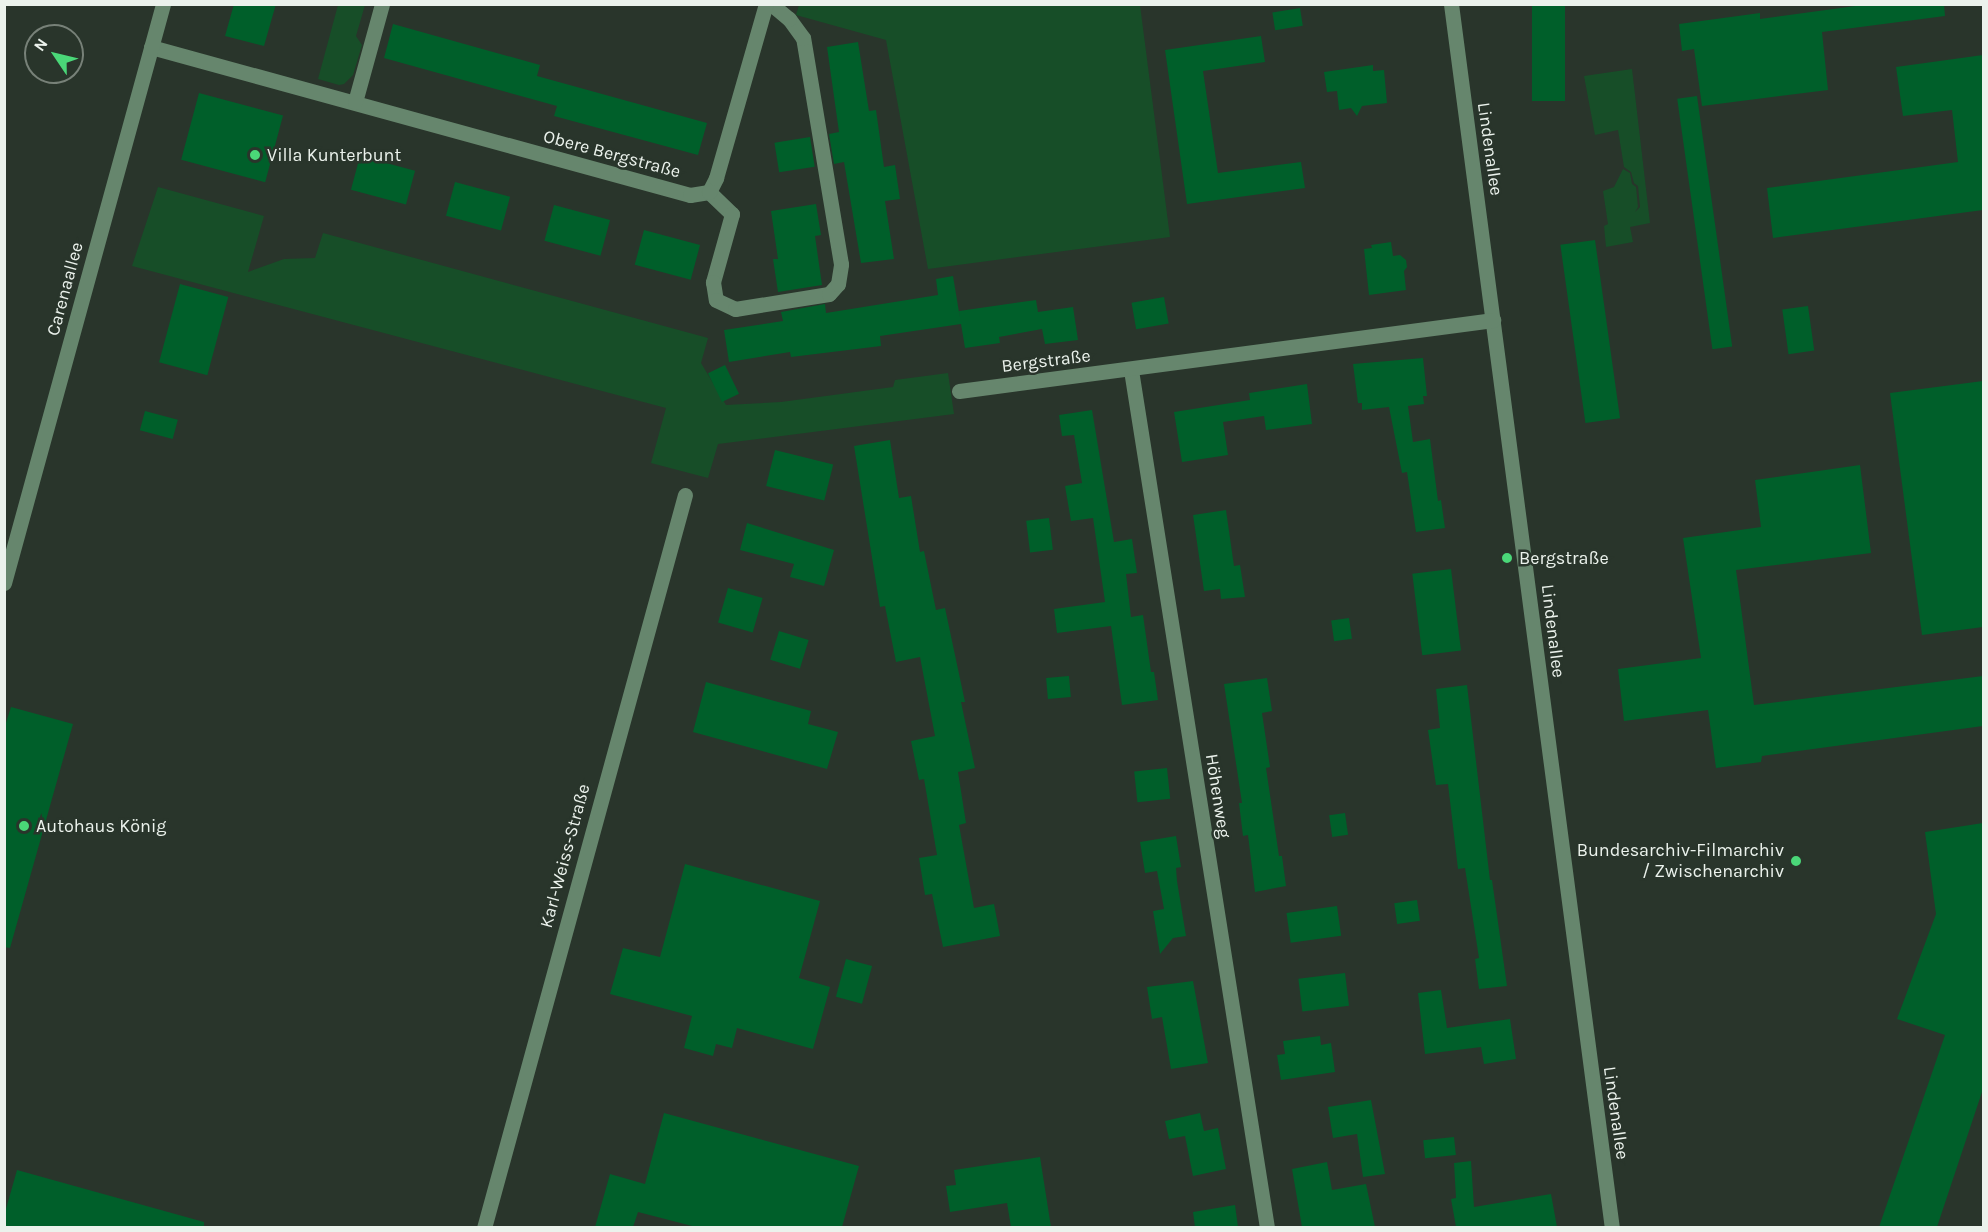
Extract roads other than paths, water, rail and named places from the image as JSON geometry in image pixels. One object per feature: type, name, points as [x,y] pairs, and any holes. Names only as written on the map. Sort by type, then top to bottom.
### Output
[{"type":"street","name":"Carenaallee","points":[[4,583],[163,4]]},
{"type":"street","points":[[355,102],[382,4]]},
{"type":"street","points":[[769,4],[789,19],[803,38],[842,264],[838,284],[830,294],[735,309],[716,300],[713,282],[732,213],[709,192],[716,178],[769,4]]},
{"type":"street","name":"Lindenallee","points":[[1451,4],[1612,1227]]},
{"type":"street","name":"Obere Bergstraße","points":[[151,47],[690,195],[709,192]]},
{"type":"street","name":"Bergstraße","points":[[959,391],[1131,370],[1493,320]]},
{"type":"street","name":"Höhenweg","points":[[1131,370],[1267,1227]]},
{"type":"street","name":"Karl-Weiss-Straße","points":[[484,1227],[685,495]]},
{"type":"place","name":"Villa Kunterbunt","points":[[255,155]]},
{"type":"place","name":"Bergstraße","points":[[1507,558]]},
{"type":"place","name":"Autohaus König","points":[[24,826]]},
{"type":"place","name":"Bundesarchiv-Filmarchiv / Zwischenarchiv","points":[[1796,861]]}]
